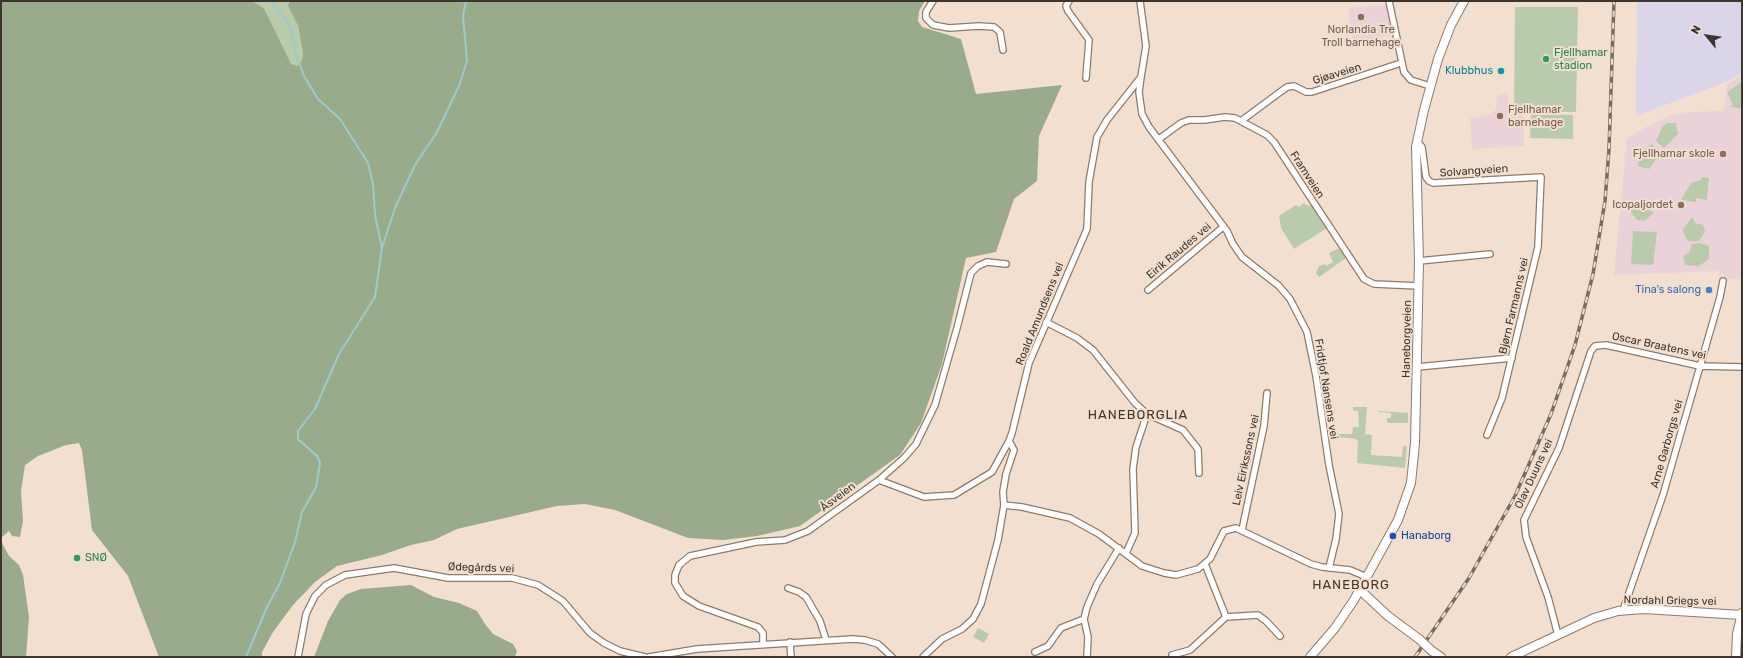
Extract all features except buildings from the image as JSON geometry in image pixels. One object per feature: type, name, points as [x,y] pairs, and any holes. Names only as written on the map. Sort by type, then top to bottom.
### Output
[{"type":"street","points":[[933,1],[926,12],[926,18],[933,25],[949,28],[979,26],[994,27],[1000,32],[1003,50]]},
{"type":"street","points":[[1069,1],[1066,6],[1068,11],[1089,40],[1086,78]]},
{"type":"street","name":"Fridtjof Nansens vei","points":[[1140,1],[1146,46],[1139,92],[1142,114],[1223,227],[1242,257],[1279,286],[1290,299],[1307,332],[1316,376],[1329,465],[1339,514],[1336,539],[1329,568]]},
{"type":"street","points":[[1389,1],[1404,72],[1408,78],[1430,86]]},
{"type":"street","name":"Haneborgveien","points":[[1310,657],[1344,616],[1360,590],[1400,516],[1411,483],[1415,443],[1419,286],[1419,211],[1416,160],[1417,141],[1430,86],[1446,36],[1464,1]]},
{"type":"street","name":"Gjøaveien","points":[[1241,121],[1287,87],[1294,86],[1306,92],[1312,92],[1401,63]]},
{"type":"street","name":"Roald Amundsens vei","points":[[923,657],[942,638],[962,630],[977,613],[998,540],[1004,505],[1003,492],[1006,474],[1014,450],[1009,442],[1029,363],[1087,229],[1089,182],[1097,137],[1107,120],[1140,78]]},
{"type":"street","name":"Framveien","points":[[1159,139],[1181,123],[1189,120],[1230,117],[1241,121],[1267,135],[1274,142],[1364,279],[1374,284],[1419,286]]},
{"type":"street","name":"Solvangveien","points":[[1417,141],[1422,147],[1426,177],[1433,183],[1541,177]]},
{"type":"street","name":"Bjørn Farmanns vei","points":[[1487,435],[1502,398],[1538,247],[1541,177]]},
{"type":"street","name":"Eirik Raudes vei","points":[[1148,290],[1223,227]]},
{"type":"street","points":[[1419,261],[1490,254]]},
{"type":"street","name":"Åsveien","points":[[763,644],[763,633],[758,627],[698,606],[683,596],[675,583],[675,575],[679,565],[690,556],[796,536],[808,531],[879,480],[904,458],[916,444],[935,404],[971,273],[978,266],[987,262],[1006,264]]},
{"type":"street","name":"Arne Garborgs vei","points":[[1623,610],[1663,495],[1723,281]]},
{"type":"street","points":[[1046,322],[1077,338],[1093,350],[1135,403],[1147,414],[1183,430],[1198,449],[1199,473]]},
{"type":"street","name":"Oscar Braatens vei","points":[[1595,346],[1606,345],[1700,366],[1742,367]]},
{"type":"street","name":"Olav Duuns vei","points":[[1558,635],[1548,597],[1526,537],[1524,520],[1559,448],[1595,346]]},
{"type":"street","points":[[1417,367],[1512,358]]},
{"type":"street","name":"Leiv Eirikssons vei","points":[[1242,530],[1264,426],[1267,393]]},
{"type":"street","points":[[1126,553],[1135,533],[1133,469],[1136,447],[1147,414]]},
{"type":"street","points":[[879,480],[924,497],[954,495],[992,472],[1009,442]]},
{"type":"street","points":[[1004,505],[1037,510],[1070,518],[1099,534],[1142,566],[1164,573],[1176,575],[1198,569],[1205,564],[1215,552],[1224,531],[1236,528],[1311,564],[1356,571],[1367,577]]},
{"type":"street","points":[[1087,657],[1088,637],[1084,619],[1087,607],[1097,584],[1119,548]]},
{"type":"street","points":[[1205,564],[1226,617]]},
{"type":"street","name":"Ødegårds vei","points":[[298,657],[306,614],[315,596],[326,585],[345,575],[394,568],[448,578],[512,578],[538,585],[563,601],[590,632],[600,641],[620,652],[645,657]]},
{"type":"street","points":[[788,588],[799,592],[806,598],[822,626],[826,640]]},
{"type":"street","points":[[1360,590],[1388,616],[1442,657]]},
{"type":"street","name":"Nordahl Griegs vei","points":[[1511,657],[1602,615],[1623,610],[1742,614]]},
{"type":"street","points":[[1736,657],[1737,634],[1742,614]]},
{"type":"street","points":[[1172,655],[1190,650],[1226,617],[1258,615],[1280,636]]},
{"type":"street","points":[[1035,652],[1048,646],[1061,628],[1084,619]]},
{"type":"street","points":[[649,657],[657,657],[697,649],[856,639],[871,641],[882,645],[892,657]]},
{"type":"street","points":[[790,642],[791,657]]},
{"type":"shaded area","points":[[1637,1],[1742,1],[1742,73],[1728,81],[1636,116]]},
{"type":"shaded area","points":[[1387,5],[1394,34],[1353,43],[1348,8]]},
{"type":"shaded area","name":"Icopaljordet","points":[[1742,76],[1742,279],[1731,279],[1717,271],[1614,275],[1627,139],[1644,128],[1669,116],[1688,112],[1724,111],[1727,84]]},
{"type":"shaded area","points":[[1508,93],[1508,112],[1523,115],[1524,146],[1472,149],[1470,118],[1492,114],[1496,109],[1497,95]]},
{"type":"green space","points":[[1,1],[252,1],[264,8],[291,64],[297,66],[302,60],[303,53],[298,26],[288,6],[289,1],[925,1],[919,11],[918,21],[922,27],[961,39],[976,94],[1062,85],[1039,136],[1037,181],[1014,199],[996,252],[966,258],[942,364],[921,423],[900,455],[800,526],[757,536],[723,540],[688,538],[615,510],[585,504],[557,506],[457,529],[434,540],[337,566],[315,582],[293,605],[273,632],[262,652],[262,657],[159,657],[128,576],[92,530],[82,450],[79,443],[66,445],[38,456],[25,465],[21,491],[23,521],[20,537],[12,536],[9,531],[2,537],[2,543],[9,556],[19,565],[23,575],[29,617],[26,657],[1,657]]},
{"type":"green space","points":[[252,1],[289,1],[288,6],[298,26],[303,53],[302,60],[297,66],[291,65],[264,8]]},
{"type":"green space","name":"Fjellhamar stadion","points":[[1515,7],[1578,7],[1576,112],[1514,111]]},
{"type":"green space","points":[[1742,82],[1742,108],[1731,107],[1733,104],[1727,92]]},
{"type":"green space","points":[[1531,114],[1573,115],[1573,139],[1530,138]]},
{"type":"green space","points":[[1667,123],[1676,123],[1677,131],[1679,133],[1664,148],[1656,141],[1663,126]]},
{"type":"green space","points":[[1652,144],[1660,154],[1649,169],[1638,166],[1639,154]]},
{"type":"green space","points":[[1702,177],[1709,178],[1707,200],[1696,198],[1696,202],[1681,200],[1691,183],[1701,180]]},
{"type":"green space","points":[[1634,200],[1654,213],[1644,221],[1637,220],[1631,212]]},
{"type":"green space","points":[[1304,203],[1308,206],[1312,204],[1327,228],[1294,249],[1281,228],[1279,216],[1296,205],[1299,207]]},
{"type":"green space","points":[[1692,217],[1695,223],[1703,225],[1705,232],[1699,241],[1688,241],[1683,232],[1683,229]]},
{"type":"green space","points":[[1633,231],[1657,232],[1653,265],[1631,264]]},
{"type":"green space","points":[[1700,243],[1709,246],[1709,259],[1699,266],[1685,265],[1683,256],[1689,253],[1692,244]]},
{"type":"green space","points":[[1340,248],[1346,258],[1319,277],[1316,273],[1319,266],[1325,264],[1326,266],[1333,262],[1329,253]]},
{"type":"green space","points":[[1353,407],[1367,407],[1365,434],[1372,435],[1371,455],[1402,457],[1403,446],[1407,446],[1405,468],[1357,463],[1358,441],[1356,439],[1338,437],[1338,434],[1352,434],[1353,427],[1359,427],[1358,411],[1353,410]]},
{"type":"green space","points":[[1378,412],[1408,413],[1408,423],[1387,423],[1387,418],[1391,418],[1391,413]]},
{"type":"green space","points":[[411,585],[434,597],[459,603],[477,611],[493,634],[513,644],[517,651],[515,657],[314,657],[328,621],[340,600],[347,594],[361,589]]},
{"type":"green space","points":[[978,628],[989,634],[984,643],[973,637]]},
{"type":"waterway","points":[[270,1],[283,16],[292,31],[296,54],[304,76],[318,99],[340,119],[368,163],[373,184],[375,215],[382,248]]},
{"type":"waterway","points":[[246,657],[267,607],[280,583],[295,542],[302,512],[316,487],[320,463],[317,456],[298,439],[298,431],[315,409],[339,354],[375,297],[382,248],[395,208],[415,165],[437,132],[459,86],[467,61],[463,16],[466,1]]},
{"type":"railway","points":[[1415,657],[1469,578],[1515,496],[1551,414],[1575,345],[1593,274],[1605,201],[1609,149],[1614,1]]},
{"type":"place","name":"Norlandia Tre Troll barnehage","points":[[1361,17]]},
{"type":"place","name":"Fjellhamar stadion","points":[[1546,59]]},
{"type":"place","name":"Klubbhus","points":[[1501,71]]},
{"type":"place","name":"Fjellhamar barnehage","points":[[1500,116]]},
{"type":"place","name":"Fjellhamar skole","points":[[1723,154]]},
{"type":"place","name":"Icopaljordet","points":[[1681,205]]},
{"type":"place","name":"Tina's salong","points":[[1709,290]]},
{"type":"place","name":"Hanaborg","points":[[1393,536]]},
{"type":"place","name":"SNØ","points":[[77,558]]},
{"type":"district","name":"HANEBORGLIA","points":[[1138,415]]},
{"type":"district","name":"HANEBORG","points":[[1351,585]]}]
